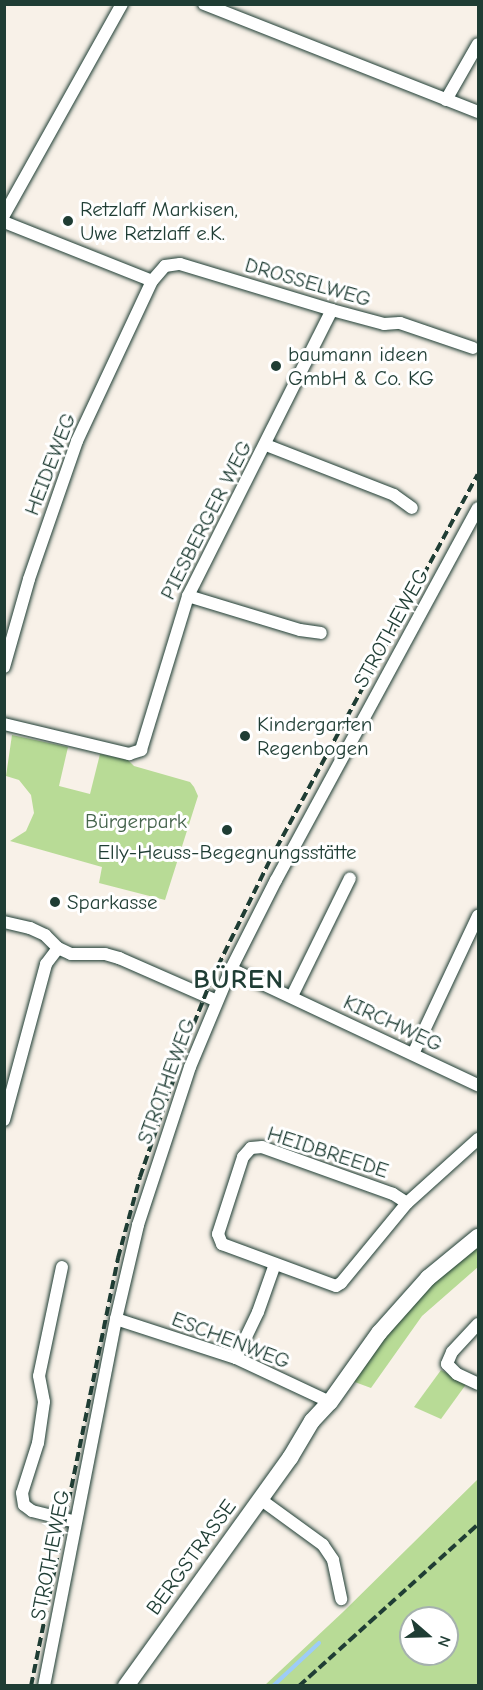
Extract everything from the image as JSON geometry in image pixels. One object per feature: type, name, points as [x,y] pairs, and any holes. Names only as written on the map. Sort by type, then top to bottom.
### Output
[{"type":"street","points":[[4,215],[122,4]]},
{"type":"street","points":[[204,4],[226,8],[478,112]]},
{"type":"street","points":[[446,100],[478,44]]},
{"type":"street","points":[[4,222],[152,281]]},
{"type":"street","name":"DROSSELWEG","points":[[152,281],[165,266],[180,264],[384,324],[400,323],[473,348]]},
{"type":"street","name":"HEIDEWEG","points":[[5,662],[29,579],[77,441],[152,281]]},
{"type":"street","name":"PIESBERGER WEG","points":[[4,724],[136,754],[144,744],[176,630],[188,596],[332,310]]},
{"type":"street","points":[[266,445],[394,495],[412,508]]},
{"type":"street","name":"STROTHEWEG","points":[[44,1686],[116,1319],[138,1225],[161,1149],[231,969],[293,848],[478,508]]},
{"type":"street","points":[[188,596],[300,630],[321,633]]},
{"type":"street","points":[[292,996],[350,878]]},
{"type":"street","points":[[413,1054],[478,916]]},
{"type":"street","points":[[4,922],[38,932],[58,948],[71,954],[105,954],[119,958],[217,1001]]},
{"type":"street","points":[[4,1120],[46,964],[58,948]]},
{"type":"street","name":"KIRCHWEG","points":[[231,969],[478,1085]]},
{"type":"street","name":"HEIDBREEDE","points":[[407,1203],[393,1194],[262,1147],[251,1148],[243,1157],[218,1234],[222,1245],[336,1286],[341,1283],[407,1203],[478,1139]]},
{"type":"street","name":"BERGSTRASSE","points":[[126,1686],[293,1454],[312,1421],[330,1402],[403,1304],[428,1278],[478,1237]]},
{"type":"street","points":[[236,1358],[258,1312],[275,1264]]},
{"type":"street","points":[[62,1267],[39,1376],[44,1402],[38,1443],[22,1493],[24,1505],[32,1511],[76,1522]]},
{"type":"street","name":"ESCHENWEG","points":[[116,1319],[236,1358],[330,1402]]},
{"type":"street","points":[[478,1324],[452,1352],[447,1364],[457,1374],[478,1384]]},
{"type":"street","points":[[260,1499],[323,1545],[333,1560],[341,1599]]},
{"type":"green space","name":"Bürgerpark","points":[[12,735],[68,747],[59,786],[90,794],[100,754],[128,760],[134,766],[190,782],[198,796],[165,900],[99,883],[102,867],[10,841],[26,831],[34,813],[31,795],[19,780],[6,776]]},
{"type":"green space","points":[[478,1244],[478,1267],[422,1316],[371,1388],[352,1381],[383,1336],[432,1281]]},
{"type":"green space","points":[[441,1370],[467,1383],[441,1419],[414,1407]]},
{"type":"green space","points":[[478,1479],[478,1685],[265,1685],[343,1612]]},
{"type":"waterway","points":[[273,1686],[319,1643]]},
{"type":"railway","points":[[31,1686],[118,1258],[140,1177],[184,1049],[212,978],[270,860],[478,474]]},
{"type":"railway","points":[[299,1686],[478,1524]]},
{"type":"place","name":"Retzlaff Markisen, Uwe Retzlaff e.K.","points":[[68,221]]},
{"type":"place","name":"baumann ideen GmbH & Co. KG","points":[[276,366]]},
{"type":"place","name":"Kindergarten Regenbogen","points":[[245,736]]},
{"type":"place","name":"Elly-Heuss-Begegnungsstätte","points":[[227,830]]},
{"type":"place","name":"Sparkasse","points":[[55,902]]},
{"type":"district","name":"BÜREN","points":[[239,980]]}]
